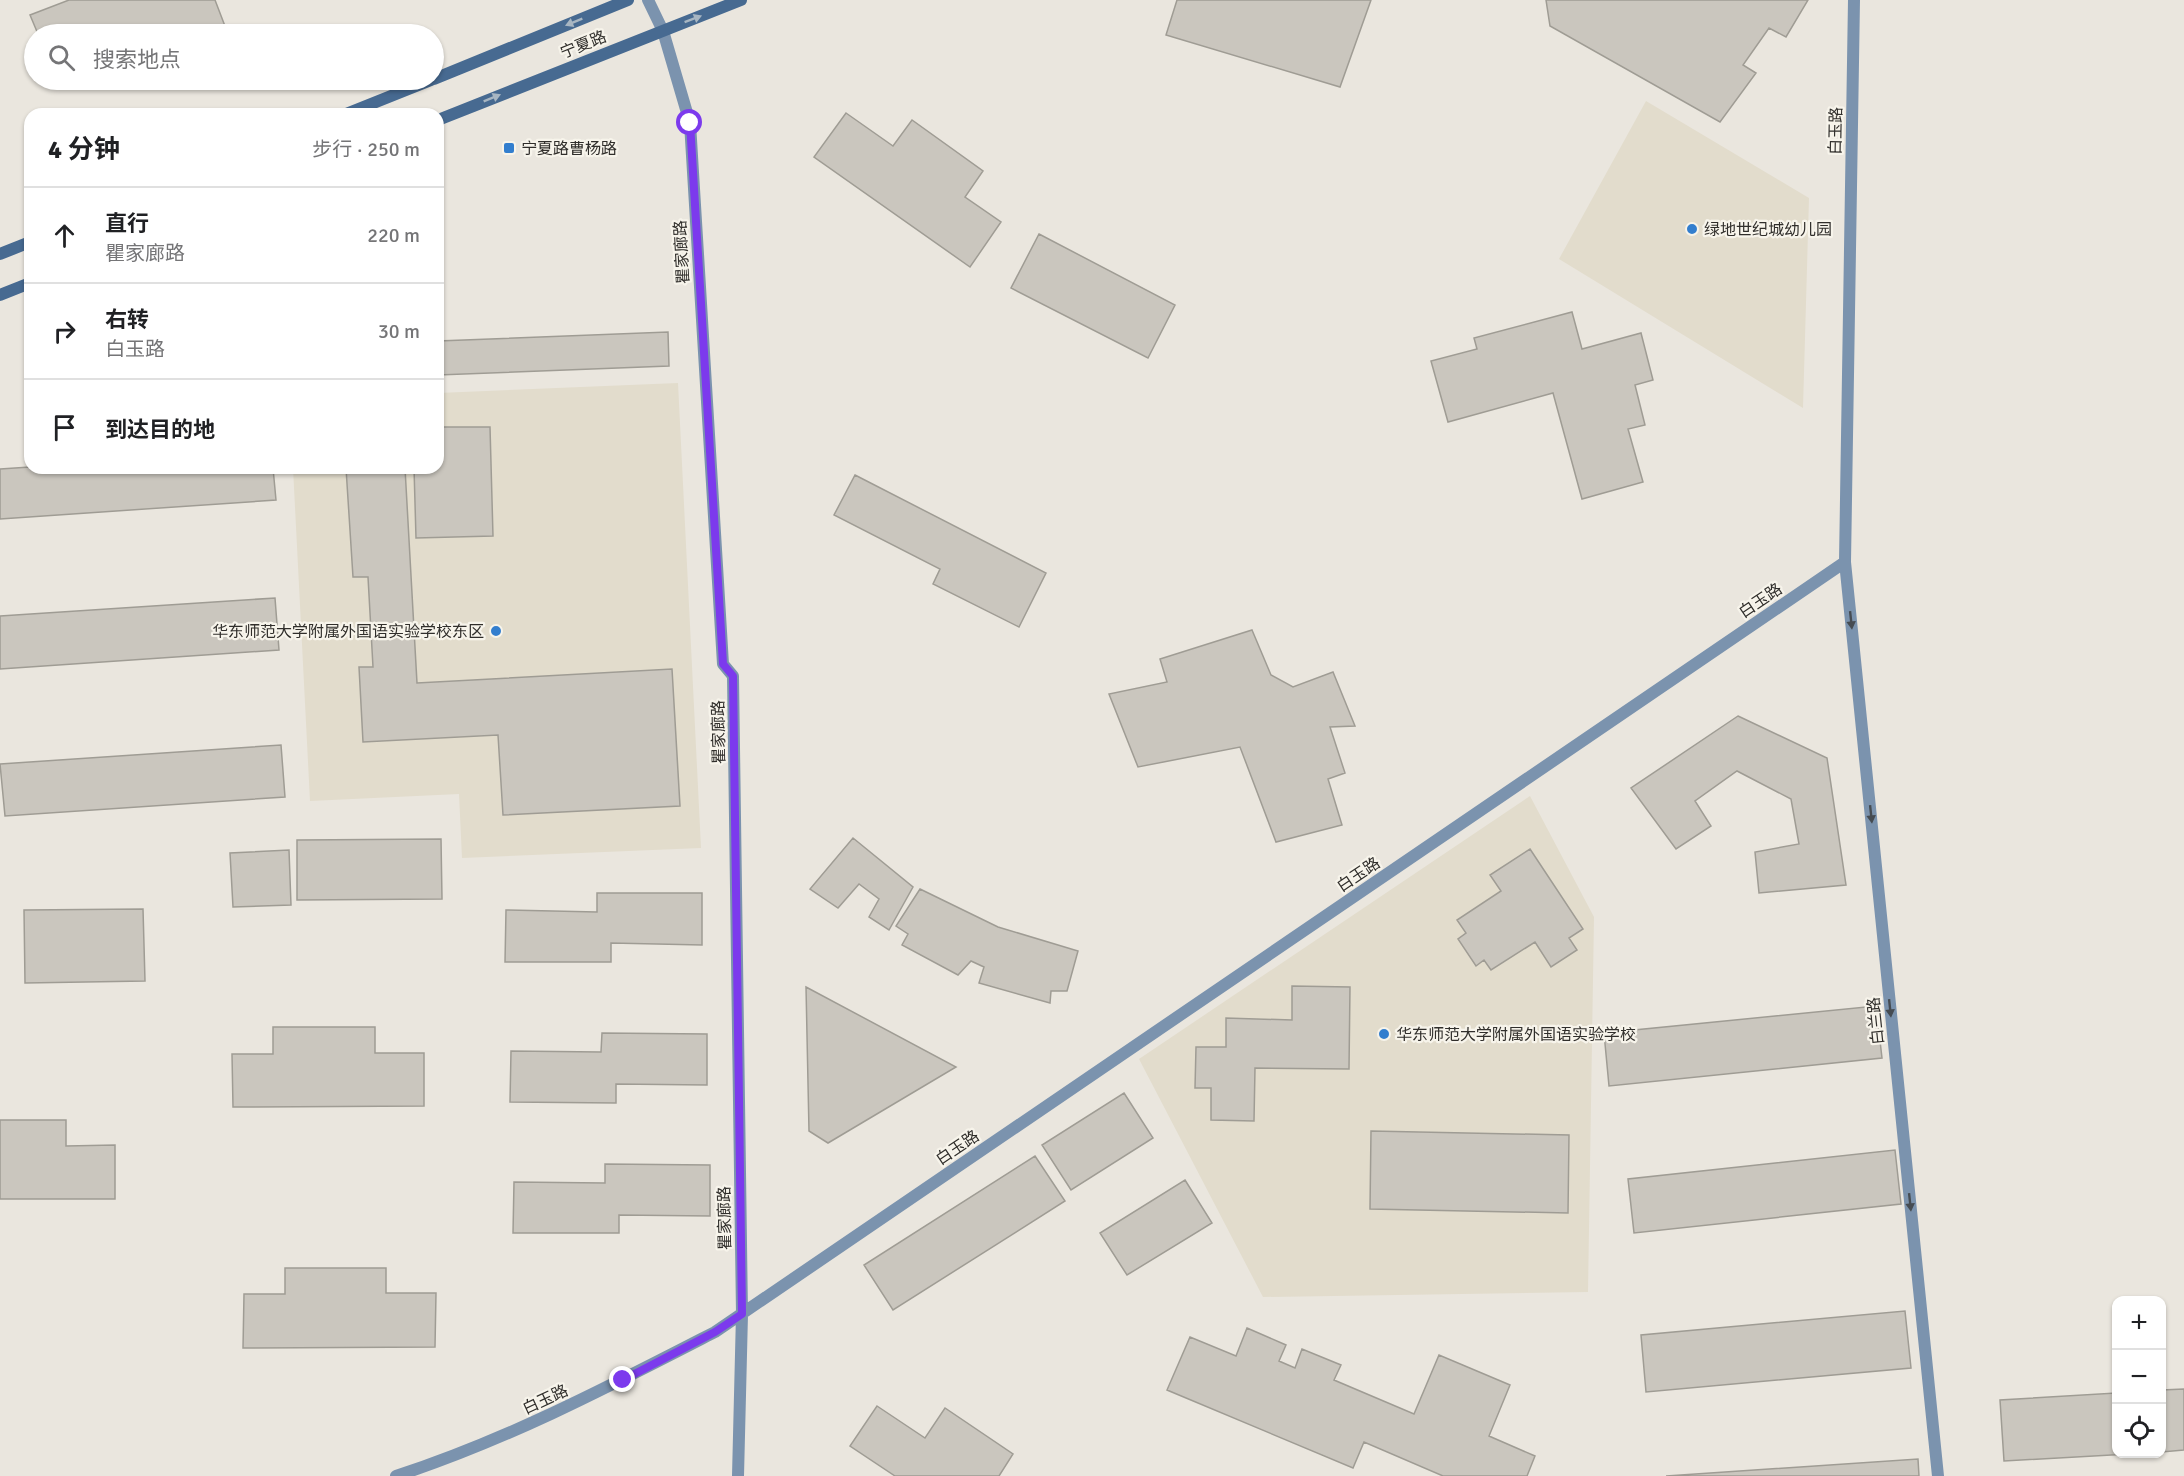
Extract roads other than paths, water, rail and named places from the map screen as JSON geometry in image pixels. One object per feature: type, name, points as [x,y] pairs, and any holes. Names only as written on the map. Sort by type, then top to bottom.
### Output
[{"type":"main road","name":"宁夏路","points":[[444,74],[628,0]]},
{"type":"main road","name":"宁夏路","points":[[444,118],[741,0]]},
{"type":"main road","name":"宁夏路","points":[[361,108],[405,90]]},
{"type":"main road","points":[[0,254],[24,244]]},
{"type":"main road","points":[[0,295],[24,285]]},
{"type":"street","name":"瞿家廊路","points":[[648,0],[663,31],[690,123],[723,664],[733,676],[742,1314],[738,1476]]},
{"type":"street","name":"白玉路","points":[[396,1476],[532,1423],[623,1380],[715,1332],[1845,562],[1854,0]]},
{"type":"street","name":"白兰路","points":[[1845,562],[1938,1476]]},
{"type":"place","name":"宁夏路曹杨路","points":[[509,148]]},
{"type":"place","name":"绿地世纪城幼儿园","points":[[1692,229]]},
{"type":"place","name":"华东师范大学附属外国语实验学校东区","points":[[496,631]]},
{"type":"place","name":"华东师范大学附属外国语实验学校","points":[[1384,1034]]}]
